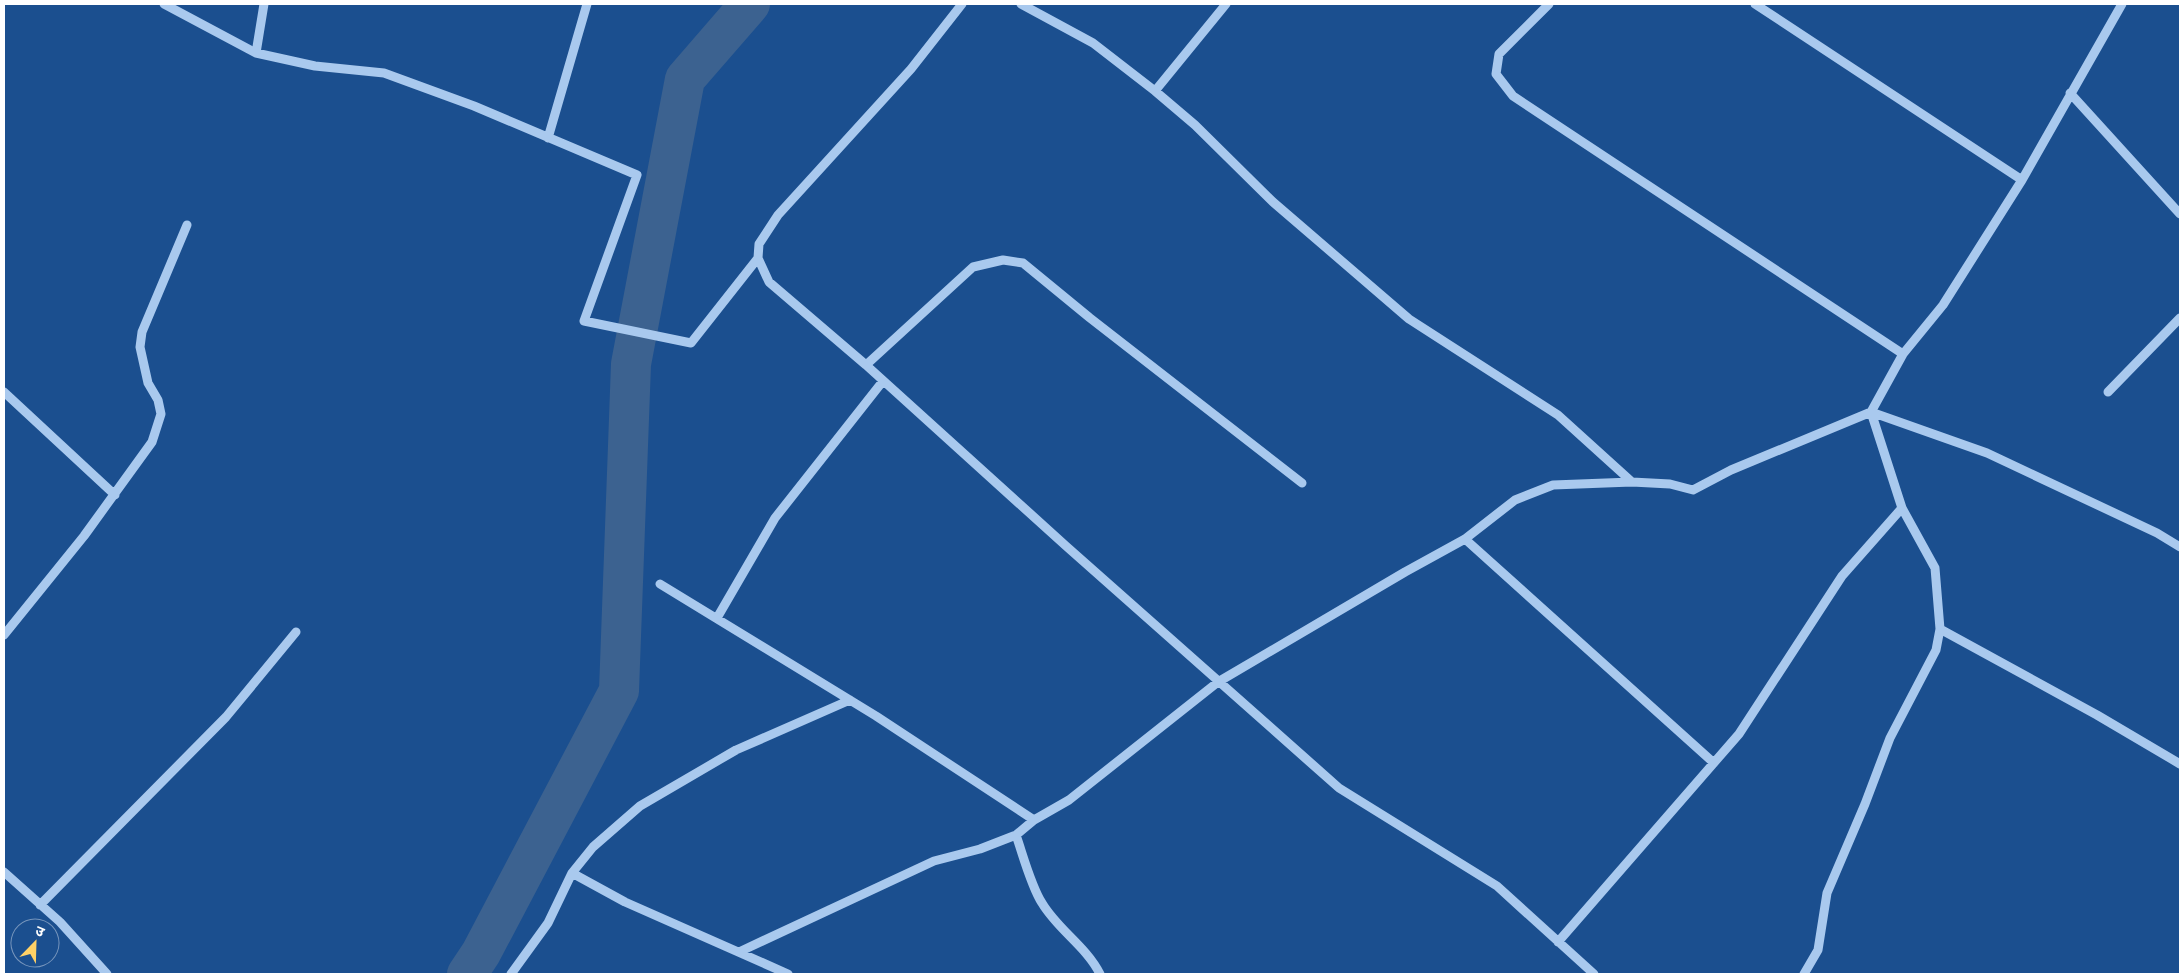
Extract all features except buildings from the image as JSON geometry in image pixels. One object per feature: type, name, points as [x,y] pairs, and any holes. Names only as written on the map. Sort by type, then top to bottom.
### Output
[{"type":"street","points":[[164,4],[256,52],[316,66],[384,74],[474,106],[637,175],[584,321],[691,344],[758,258]]},
{"type":"street","points":[[256,52],[264,4]]},
{"type":"street","points":[[548,138],[587,4]]},
{"type":"street","points":[[962,4],[911,70],[778,215],[759,244],[758,258],[770,282],[883,380],[1218,682],[1339,788],[1497,886],[1594,974]]},
{"type":"street","points":[[1021,4],[1093,44],[1155,91],[1195,125],[1273,202],[1409,319],[1558,414],[1632,482]]},
{"type":"street","points":[[1155,91],[1226,4]]},
{"type":"street","points":[[1549,4],[1499,54],[1496,74],[1514,96],[1903,354]]},
{"type":"street","points":[[1755,4],[2022,180]]},
{"type":"street","points":[[739,952],[934,861],[980,849],[1016,835],[1034,820],[1069,800],[1218,682],[1405,572],[1465,539],[1515,500],[1553,485],[1632,482],[1670,484],[1693,490],[1732,470],[1871,412],[1903,354],[1943,305],[2022,180],[2122,4]]},
{"type":"street","points":[[2070,93],[2180,214]]},
{"type":"street","points":[[4,634],[115,495],[152,442],[161,414],[158,400],[148,383],[140,347],[142,332],[187,225]]},
{"type":"street","points":[[866,365],[973,267],[1003,260],[1023,264],[1302,483]]},
{"type":"street","points":[[2108,392],[2180,318]]},
{"type":"street","points":[[717,618],[776,518],[883,380]]},
{"type":"street","points":[[4,392],[115,495]]},
{"type":"street","points":[[1804,974],[1818,950],[1827,893],[1865,804],[1890,738],[1936,650],[1940,629],[1936,568],[1902,508],[1871,412]]},
{"type":"street","points":[[1871,412],[1988,453],[2157,533],[2180,547]]},
{"type":"street","points":[[1558,942],[1739,734],[1842,576],[1902,508]]},
{"type":"street","points":[[1465,539],[1714,763]]},
{"type":"street","points":[[660,584],[974,778],[1034,820]]},
{"type":"street","points":[[1940,629],[2097,715],[2180,764]]},
{"type":"street","points":[[40,904],[226,717],[296,632]]},
{"type":"street","points":[[512,974],[548,923],[572,873],[593,846],[640,806],[736,750],[850,700]]},
{"type":"street","points":[[1016,835],[1041,902],[1058,926],[1092,959],[1100,974]]},
{"type":"street","points":[[4,872],[60,922],[107,974]]},
{"type":"street","points":[[572,873],[625,902],[788,974]]},
{"type":"waterway","points":[[467,974],[481,953],[619,691],[631,364],[685,79],[750,4]]}]
